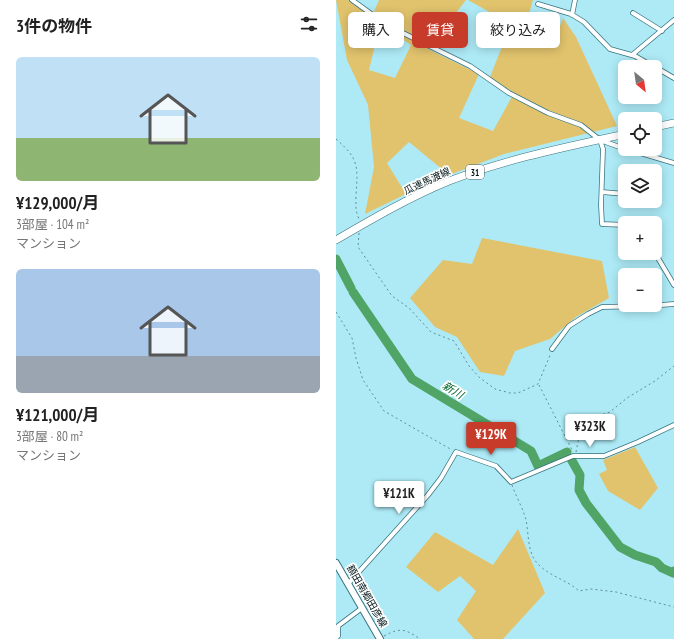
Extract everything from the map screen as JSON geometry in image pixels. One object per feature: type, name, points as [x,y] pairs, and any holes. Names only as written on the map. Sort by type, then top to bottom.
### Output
[{"type":"main road","points":[[662,126],[674,123]]},
{"type":"main road","name":"瓜連馬渡線","points":[[336,240],[422,193],[470,173],[516,158],[618,136]]},
{"type":"main road","name":"額田南郷田彦線","points":[[336,564],[380,639]]},
{"type":"street","points":[[352,0],[377,18],[401,32],[470,66],[510,93],[548,113],[581,125],[600,140],[618,146]]},
{"type":"street","points":[[572,15],[575,0]]},
{"type":"street","points":[[538,4],[572,15],[584,22],[610,49],[632,55],[642,60]]},
{"type":"street","points":[[633,13],[662,31]]},
{"type":"street","points":[[632,55],[674,20]]},
{"type":"street","points":[[662,71],[674,78]]},
{"type":"street","points":[[600,140],[603,148],[601,205],[602,224],[618,225]]},
{"type":"street","points":[[650,156],[674,163]]},
{"type":"street","points":[[602,192],[618,193]]},
{"type":"street","points":[[659,260],[674,285]]},
{"type":"street","points":[[552,349],[569,326],[602,307],[674,304]]},
{"type":"street","points":[[348,584],[428,495],[441,478],[456,452],[496,466],[511,482],[575,456],[604,456],[674,425]]},
{"type":"street","points":[[336,638],[338,636],[338,626],[362,608]]},
{"type":"path","points":[[336,139],[348,150],[355,162],[357,176],[356,211],[360,226],[358,247],[392,296],[409,308],[431,332],[454,340],[469,366],[480,378],[495,389],[510,393],[518,393],[538,384],[552,349]]},
{"type":"path","points":[[336,312],[352,338],[363,380],[384,411],[456,452]]},
{"type":"path","points":[[575,456],[580,432],[595,417],[610,412],[627,398],[655,381],[674,366]]},
{"type":"path","points":[[538,384],[575,456]]},
{"type":"path","points":[[511,482],[526,519],[528,544],[536,563],[543,569],[571,584],[579,591],[591,589],[616,592],[674,607]]},
{"type":"path","points":[[380,639],[393,632],[407,630],[420,639]]},
{"type":"shaded area","points":[[336,0],[348,0],[366,12],[348,12],[348,48],[374,48],[369,70],[395,78],[411,45],[404,40],[404,12],[374,12],[379,0],[466,0],[457,12],[412,12],[412,48],[429,48],[428,49],[479,74],[459,118],[493,131],[514,93],[490,77],[501,48],[560,48],[560,26],[563,18],[576,37],[617,126],[504,154],[449,175],[409,142],[387,163],[406,194],[365,214],[374,167],[368,105],[347,60]]},
{"type":"shaded area","points":[[468,0],[533,0],[530,12],[490,12]]},
{"type":"shaded area","points":[[482,238],[602,261],[609,298],[576,317],[550,339],[515,351],[504,376],[480,372],[457,337],[435,327],[410,298],[443,260],[472,264]]},
{"type":"shaded area","points":[[635,447],[658,488],[640,510],[608,491],[599,474],[607,470],[603,460]]},
{"type":"shaded area","points":[[518,529],[545,593],[503,639],[474,639],[457,620],[476,591],[460,576],[438,592],[406,567],[435,532],[493,565]]},
{"type":"waterway","name":"新川","points":[[336,259],[351,288]]},
{"type":"waterway","name":"新川","points":[[353,292],[412,379],[531,451],[538,466],[567,452]]},
{"type":"waterway","name":"新川","points":[[571,459],[580,475],[579,490],[586,503],[620,547],[635,555],[656,562],[662,568],[673,573],[674,571]]}]
